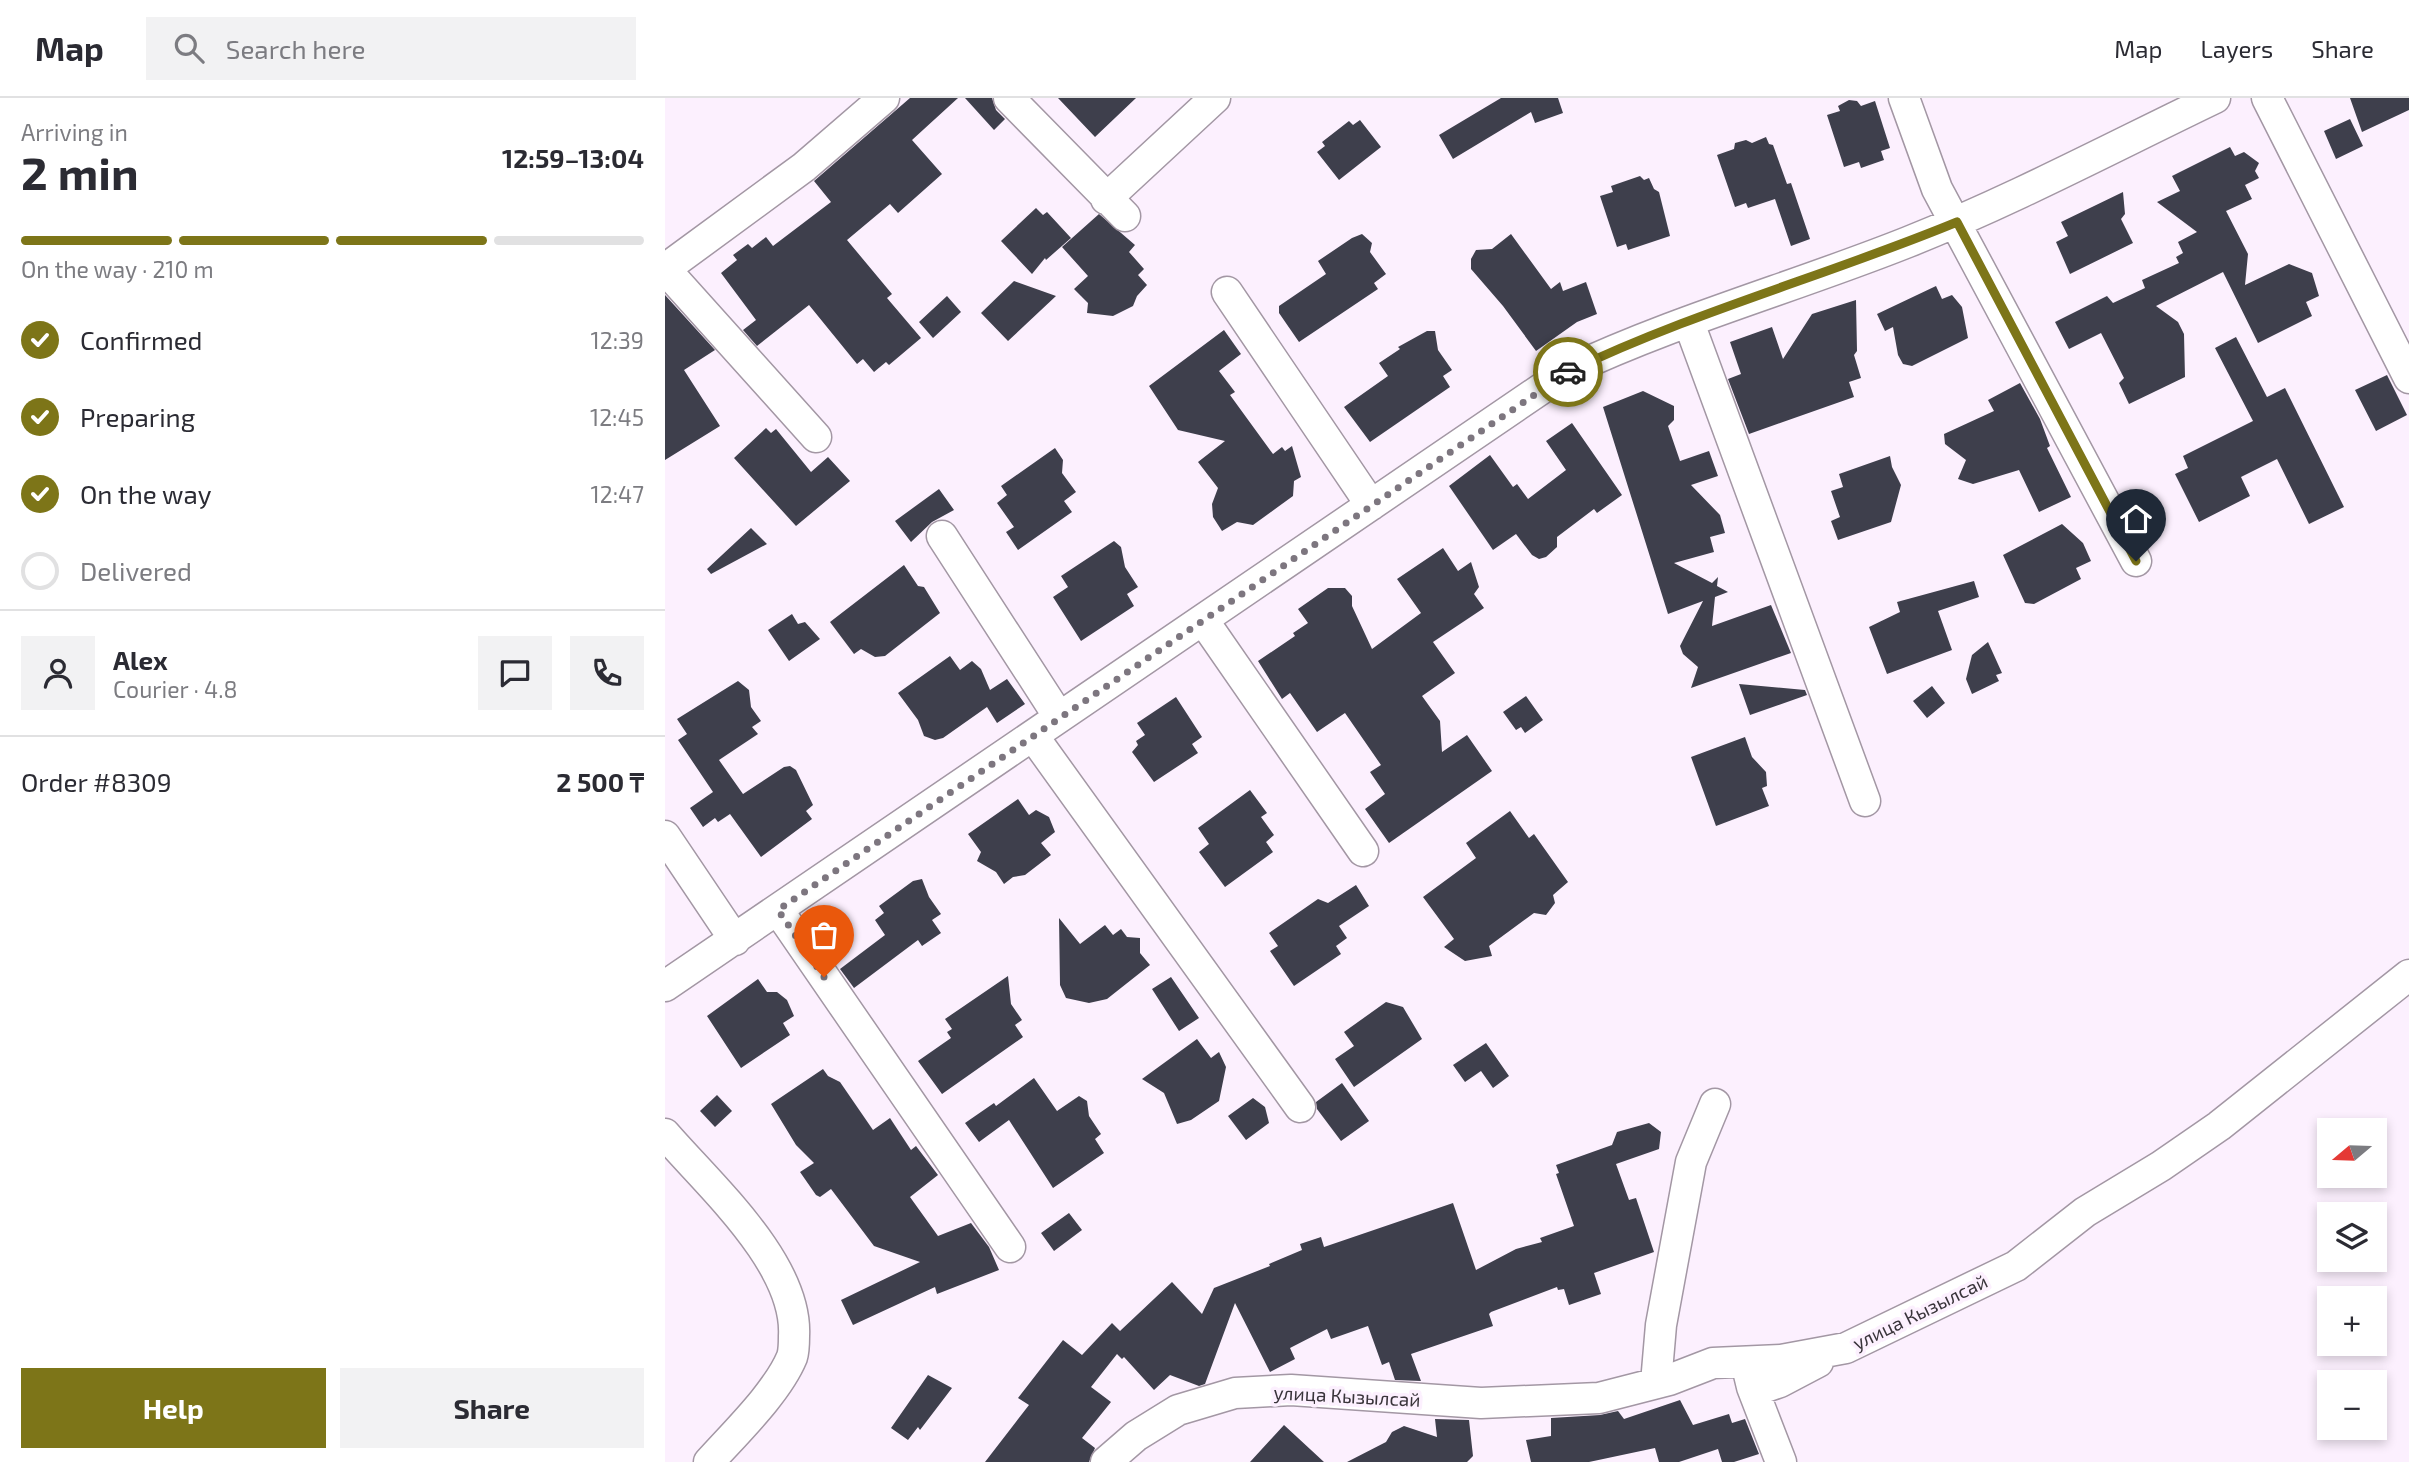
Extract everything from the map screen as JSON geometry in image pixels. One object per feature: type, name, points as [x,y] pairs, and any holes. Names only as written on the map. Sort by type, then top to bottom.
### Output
[{"type":"street","points":[[816,437],[665,269],[804,167],[884,98]]},
{"type":"street","points":[[1009,98],[1115,208],[1215,98]]},
{"type":"street","points":[[1904,98],[1937,189],[2136,561]]},
{"type":"street","points":[[665,986],[1566,372],[1627,343],[1689,323],[1957,222],[2215,98]]},
{"type":"street","points":[[2267,98],[2409,377]]},
{"type":"street","points":[[1227,292],[1371,505]]},
{"type":"street","points":[[1689,323],[1865,801]]},
{"type":"street","points":[[942,536],[1059,718]]},
{"type":"street","points":[[1203,621],[1363,851]]},
{"type":"street","points":[[1033,736],[1300,1107]]},
{"type":"street","points":[[665,836],[735,940]]},
{"type":"street","points":[[778,910],[1010,1247]]},
{"type":"street","name":"улица Кызылсай","points":[[1106,1462],[1136,1436],[1178,1410],[1235,1393],[1290,1390],[1481,1403],[1599,1398],[1656,1383],[1713,1363],[1781,1360],[1843,1349],[2016,1266],[2085,1212],[2161,1166],[2218,1126],[2409,975]]},
{"type":"street","points":[[1656,1383],[1661,1325],[1691,1162],[1715,1104]]},
{"type":"street","points":[[665,1134],[762,1247],[782,1277],[795,1318],[793,1356],[756,1410],[709,1462]]},
{"type":"street","points":[[1754,1391],[1780,1382],[1843,1349]]},
{"type":"street","points":[[1746,1362],[1781,1462]]},
{"type":"building","points":[[910,98],[958,98],[912,140],[942,174],[898,213],[890,204],[847,240],[892,294],[887,298],[921,338],[889,365],[886,362],[874,372],[863,359],[857,364],[809,305],[757,346],[743,330],[756,320],[721,273],[737,260],[733,255],[748,244],[752,248],[766,237],[773,246],[831,202],[814,181]]},
{"type":"building","points":[[965,98],[992,98],[996,110],[1005,119],[994,130]]},
{"type":"building","points":[[1058,98],[1136,98],[1095,137]]},
{"type":"building","points":[[1501,98],[1558,98],[1563,113],[1535,123],[1531,112],[1453,159],[1439,135]]},
{"type":"building","points":[[2350,98],[2409,98],[2409,110],[2362,132]]},
{"type":"building","points":[[1849,100],[1857,101],[1861,106],[1875,101],[1890,148],[1881,151],[1884,160],[1861,168],[1859,162],[1844,167],[1827,115],[1840,111],[1838,106]]},
{"type":"building","points":[[2350,119],[2363,146],[2336,159],[2324,131]]},
{"type":"building","points":[[1360,120],[1381,147],[1339,180],[1317,152],[1325,146],[1322,142],[1349,121],[1353,125]]},
{"type":"building","points":[[1766,137],[1769,144],[1773,145],[1787,184],[1791,183],[1810,239],[1791,246],[1775,199],[1748,208],[1746,203],[1735,207],[1717,155],[1734,149],[1735,143],[1746,140],[1752,143]]},
{"type":"building","points":[[2230,147],[2235,156],[2244,152],[2259,163],[2255,171],[2259,178],[2245,185],[2252,199],[2226,211],[2248,254],[2245,285],[2289,264],[2312,273],[2319,296],[2306,302],[2312,316],[2258,343],[2223,272],[2156,306],[2178,322],[2184,334],[2185,377],[2129,404],[2119,383],[2124,378],[2101,333],[2069,349],[2055,322],[2107,296],[2113,303],[2145,288],[2142,280],[2179,263],[2176,257],[2183,253],[2178,242],[2197,232],[2157,202],[2180,191],[2172,176]]},
{"type":"building","points":[[1640,176],[1644,180],[1649,178],[1654,189],[1659,192],[1670,236],[1628,250],[1626,244],[1617,247],[1600,196],[1613,192],[1611,186]]},
{"type":"building","points":[[2123,192],[2125,214],[2121,219],[2133,243],[2070,274],[2056,242],[2068,236],[2061,222]]},
{"type":"building","points":[[1036,208],[1043,215],[1047,212],[1071,238],[1046,260],[1045,258],[1032,274],[1001,241]]},
{"type":"building","points":[[1099,214],[1135,245],[1129,252],[1144,269],[1138,275],[1147,285],[1137,296],[1133,306],[1113,316],[1087,313],[1088,303],[1074,289],[1088,276],[1062,247]]},
{"type":"building","points":[[1362,234],[1372,243],[1370,252],[1386,274],[1374,283],[1378,289],[1299,342],[1279,313],[1279,306],[1326,274],[1318,261]]},
{"type":"building","points":[[1511,234],[1551,289],[1560,282],[1563,291],[1586,282],[1597,314],[1577,322],[1536,351],[1471,269],[1471,259],[1476,250],[1492,249]]},
{"type":"building","points":[[1014,281],[1056,296],[1008,341],[981,313]]},
{"type":"building","points":[[1936,286],[1942,299],[1952,295],[1962,307],[1968,338],[1912,366],[1903,364],[1898,355],[1893,327],[1885,331],[1877,314]]},
{"type":"building","points":[[665,295],[715,350],[684,370],[720,426],[665,460]]},
{"type":"building","points":[[947,296],[961,312],[933,338],[919,322]]},
{"type":"building","points":[[1856,300],[1857,351],[1854,355],[1861,378],[1849,382],[1854,397],[1749,434],[1728,379],[1741,374],[1730,342],[1772,327],[1783,359],[1812,314]]},
{"type":"building","points":[[1224,330],[1241,354],[1219,371],[1235,392],[1230,395],[1273,454],[1282,447],[1285,451],[1292,446],[1301,477],[1294,481],[1293,496],[1253,525],[1237,522],[1222,531],[1213,517],[1212,504],[1218,488],[1198,462],[1225,441],[1178,430],[1149,386]]},
{"type":"building","points":[[1427,331],[1435,331],[1438,350],[1452,370],[1443,376],[1450,387],[1370,442],[1344,407],[1388,376],[1379,363],[1400,349],[1398,347]]},
{"type":"building","points":[[2236,337],[2267,397],[2285,388],[2344,507],[2309,524],[2277,459],[2241,477],[2250,496],[2199,522],[2175,474],[2188,468],[2183,456],[2253,421],[2215,348]]},
{"type":"building","points":[[2387,375],[2407,415],[2376,431],[2355,390]]},
{"type":"building","points":[[2020,383],[2040,419],[2050,446],[2047,448],[2071,497],[2039,512],[2019,470],[1973,484],[1958,479],[1966,460],[1945,444],[1944,434],[1994,411],[1988,400]]},
{"type":"building","points":[[1643,391],[1674,406],[1674,420],[1668,426],[1680,461],[1709,451],[1718,476],[1691,485],[1720,515],[1725,533],[1710,537],[1714,552],[1674,563],[1712,583],[1718,577],[1717,586],[1728,592],[1715,597],[1712,626],[1771,605],[1791,653],[1691,688],[1698,667],[1683,654],[1680,646],[1703,601],[1668,614],[1603,407]]},
{"type":"building","points":[[1572,423],[1622,495],[1597,513],[1594,509],[1557,537],[1557,547],[1546,557],[1539,559],[1532,555],[1516,534],[1493,550],[1449,486],[1490,455],[1513,487],[1517,484],[1528,499],[1566,470],[1546,441]]},
{"type":"building","points":[[766,428],[771,433],[776,429],[811,472],[828,457],[850,481],[796,526],[734,458]]},
{"type":"building","points":[[1055,448],[1063,460],[1062,473],[1076,492],[1064,501],[1072,512],[1018,550],[1006,532],[1014,527],[997,503],[1007,495],[1001,486]]},
{"type":"building","points":[[1890,456],[1901,485],[1891,522],[1838,540],[1831,521],[1840,517],[1831,491],[1843,487],[1839,474]]},
{"type":"building","points":[[939,489],[954,510],[932,522],[911,542],[895,521]]},
{"type":"building","points":[[2062,524],[2083,543],[2091,561],[2076,568],[2081,579],[2034,604],[2025,603],[2003,555]]},
{"type":"building","points":[[751,528],[767,544],[711,574],[707,569]]},
{"type":"building","points":[[1114,541],[1121,547],[1125,567],[1138,587],[1127,594],[1134,606],[1081,641],[1053,597],[1068,587],[1061,576]]},
{"type":"building","points":[[1443,548],[1458,571],[1471,562],[1479,587],[1474,594],[1484,608],[1433,642],[1455,673],[1422,696],[1440,721],[1442,752],[1467,735],[1492,771],[1389,843],[1365,809],[1385,794],[1370,772],[1381,765],[1345,713],[1317,732],[1290,693],[1282,699],[1258,661],[1295,636],[1293,633],[1308,623],[1298,609],[1328,588],[1345,588],[1352,596],[1352,606],[1372,649],[1421,613],[1397,579]]},
{"type":"building","points":[[904,565],[918,586],[924,587],[940,613],[885,656],[875,657],[861,649],[854,654],[830,622]]},
{"type":"building","points":[[1974,581],[1979,597],[1938,611],[1952,650],[1887,674],[1869,627],[1900,612],[1897,602]]},
{"type":"building","points":[[792,614],[798,624],[805,622],[820,639],[789,661],[768,630]]},
{"type":"building","points":[[1988,642],[2002,673],[1996,675],[1999,681],[1972,694],[1966,679],[1972,655]]},
{"type":"building","points":[[950,656],[960,670],[972,661],[981,669],[990,690],[1007,679],[1025,704],[997,723],[987,707],[943,738],[935,740],[924,736],[918,720],[898,693]]},
{"type":"building","points":[[738,681],[749,690],[751,707],[761,721],[752,727],[758,734],[719,760],[743,794],[784,767],[790,766],[796,770],[813,805],[806,811],[812,819],[761,857],[730,814],[718,822],[715,818],[703,827],[690,808],[713,792],[678,740],[687,734],[677,719]]},
{"type":"building","points":[[1739,684],[1805,690],[1807,695],[1750,715]]},
{"type":"building","points":[[1932,686],[1945,703],[1927,718],[1913,701]]},
{"type":"building","points":[[1526,696],[1543,720],[1525,733],[1521,727],[1516,730],[1503,712]]},
{"type":"building","points":[[1176,697],[1202,737],[1192,744],[1198,753],[1154,782],[1132,752],[1138,745],[1136,741],[1145,735],[1137,723]]},
{"type":"building","points":[[1745,737],[1752,757],[1766,772],[1767,786],[1762,788],[1769,806],[1716,826],[1691,757]]},
{"type":"building","points":[[1250,790],[1267,813],[1261,817],[1274,835],[1266,842],[1273,852],[1225,887],[1199,852],[1209,844],[1198,828]]},
{"type":"building","points":[[1018,799],[1029,815],[1036,810],[1049,817],[1055,832],[1041,843],[1051,855],[1025,875],[1013,877],[1004,884],[996,872],[977,861],[981,852],[968,834]]},
{"type":"building","points":[[1510,811],[1529,838],[1534,834],[1568,882],[1553,895],[1555,903],[1546,915],[1534,913],[1489,946],[1492,956],[1465,961],[1444,947],[1454,939],[1423,897],[1476,858],[1466,843]]},
{"type":"building","points":[[922,879],[929,897],[941,914],[932,920],[941,933],[922,946],[918,940],[854,988],[840,969],[885,935],[875,920],[884,913],[879,906],[913,881]]},
{"type":"building","points":[[1356,885],[1369,906],[1339,926],[1347,938],[1336,946],[1341,954],[1294,986],[1270,951],[1278,946],[1269,933],[1318,899],[1328,903]]},
{"type":"building","points":[[1059,918],[1080,944],[1105,925],[1113,935],[1121,929],[1127,937],[1140,938],[1140,953],[1150,965],[1107,999],[1089,1003],[1066,998],[1060,985]]},
{"type":"building","points":[[1008,976],[1011,1004],[1022,1020],[1015,1025],[1023,1037],[942,1094],[918,1061],[951,1038],[947,1032],[952,1029],[945,1019]]},
{"type":"building","points":[[1171,977],[1199,1018],[1179,1031],[1152,989]]},
{"type":"building","points":[[758,979],[767,992],[777,992],[787,1000],[794,1016],[783,1023],[790,1035],[741,1068],[707,1016]]},
{"type":"building","points":[[1386,1002],[1403,1007],[1422,1039],[1354,1087],[1335,1059],[1354,1046],[1344,1032]]},
{"type":"building","points":[[1197,1039],[1211,1058],[1219,1052],[1226,1067],[1219,1101],[1191,1120],[1177,1124],[1164,1093],[1142,1079]]},
{"type":"building","points":[[1486,1043],[1509,1076],[1493,1088],[1481,1071],[1465,1082],[1453,1065]]},
{"type":"building","points":[[823,1069],[828,1076],[840,1082],[873,1130],[890,1118],[911,1150],[916,1146],[938,1175],[910,1197],[938,1236],[971,1223],[989,1247],[999,1270],[937,1294],[935,1287],[853,1325],[841,1300],[920,1262],[874,1246],[831,1189],[820,1197],[816,1195],[800,1172],[814,1163],[796,1145],[771,1104]]},
{"type":"building","points":[[1034,1078],[1057,1111],[1079,1096],[1087,1101],[1089,1116],[1101,1134],[1095,1139],[1104,1153],[1053,1188],[1009,1120],[979,1142],[965,1123],[994,1103],[996,1106]]},
{"type":"building","points":[[1342,1083],[1369,1121],[1341,1141],[1317,1109],[1316,1102]]},
{"type":"building","points":[[717,1095],[732,1111],[715,1127],[700,1111]]},
{"type":"building","points":[[1253,1098],[1265,1107],[1269,1123],[1246,1140],[1228,1116]]},
{"type":"building","points":[[1649,1123],[1661,1132],[1659,1149],[1616,1164],[1629,1200],[1636,1198],[1654,1252],[1594,1273],[1601,1294],[1569,1305],[1564,1289],[1558,1290],[1557,1287],[1491,1312],[1489,1314],[1493,1326],[1411,1354],[1421,1381],[1395,1380],[1389,1362],[1382,1365],[1368,1326],[1331,1339],[1327,1329],[1290,1348],[1295,1359],[1270,1372],[1235,1303],[1205,1384],[1199,1386],[1170,1375],[1154,1390],[1124,1357],[1122,1359],[1117,1354],[1091,1387],[1111,1402],[1082,1438],[1095,1448],[1089,1462],[985,1462],[1029,1405],[1018,1398],[1063,1340],[1082,1355],[1112,1323],[1120,1331],[1172,1282],[1202,1314],[1214,1288],[1302,1250],[1300,1244],[1321,1237],[1324,1247],[1453,1203],[1476,1270],[1516,1249],[1542,1242],[1540,1238],[1574,1226],[1556,1174],[1559,1173],[1556,1165],[1612,1145],[1617,1132]]},
{"type":"building","points":[[1069,1213],[1082,1230],[1054,1251],[1041,1233]]},
{"type":"building","points":[[928,1375],[952,1388],[920,1430],[918,1427],[908,1440],[891,1428]]},
{"type":"building","points":[[1680,1400],[1693,1425],[1729,1414],[1732,1423],[1745,1419],[1759,1454],[1734,1462],[1722,1462],[1718,1449],[1679,1462],[1659,1462],[1655,1448],[1589,1462],[1531,1462],[1526,1440],[1551,1436],[1551,1418],[1600,1415],[1618,1411],[1624,1419]]},
{"type":"building","points":[[1435,1419],[1469,1420],[1473,1456],[1467,1462],[1347,1462],[1386,1442],[1392,1432],[1404,1426],[1437,1437]]},
{"type":"building","points":[[1284,1425],[1324,1462],[1250,1462]]},
{"type":"way so far","points":[[824,977],[778,910],[899,825],[1568,372]]},
{"type":"route","points":[[1568,372],[1627,343],[1689,323],[1957,222],[2136,561]]}]
